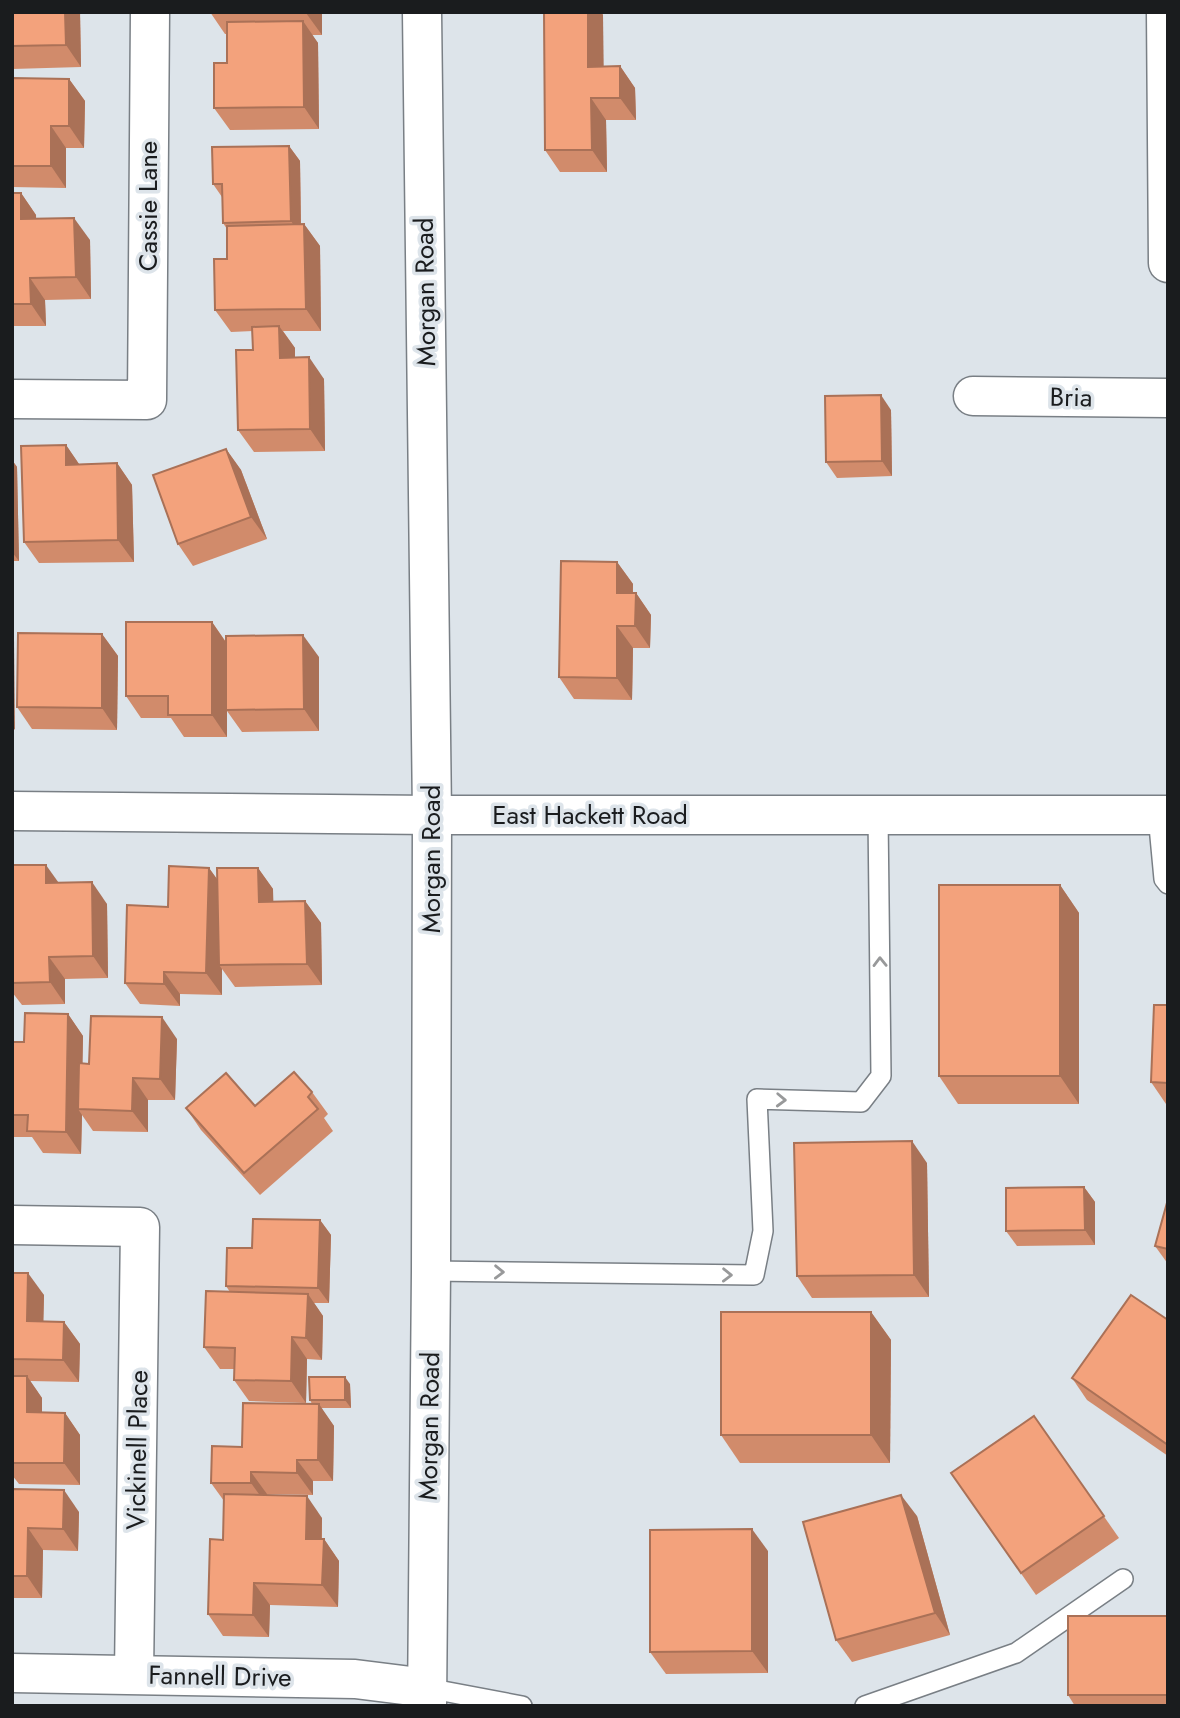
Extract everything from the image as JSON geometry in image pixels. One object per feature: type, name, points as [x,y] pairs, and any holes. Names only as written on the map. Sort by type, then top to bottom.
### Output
[{"type":"street","name":"Cassie Lane","points":[[12,399],[147,400],[150,12]]},
{"type":"street","name":"Morgan Road","points":[[422,12],[432,815],[427,1697]]},
{"type":"street","points":[[1166,12],[1168,262]]},
{"type":"street","name":"Bria","points":[[973,396],[1168,398]]},
{"type":"street","name":"East Hackett Road","points":[[12,811],[432,815],[1163,815]]},
{"type":"street","name":"Vickinell Place","points":[[12,1225],[140,1227],[134,1674]]},
{"type":"street","name":"Fannell Drive","points":[[12,1673],[355,1679],[427,1697]]},
{"type":"lane","points":[[431,1270],[754,1275],[764,1231],[757,1099],[861,1102],[881,1076],[878,815]]},
{"type":"lane","points":[[1163,815],[1164,879],[1168,884]]},
{"type":"lane","points":[[865,1706],[1016,1653],[1123,1579]]},
{"type":"lane","points":[[427,1697],[522,1706]]},
{"type":"building","points":[[12,12],[65,12],[66,45],[12,46]]},
{"type":"building","points":[[544,12],[588,12],[588,67],[620,66],[620,98],[591,98],[592,150],[545,150]]},
{"type":"building","points":[[303,21],[304,107],[214,108],[214,63],[227,63],[227,22]]},
{"type":"building","points":[[12,78],[69,79],[69,126],[51,126],[51,166],[12,166]]},
{"type":"building","points":[[289,146],[291,221],[223,223],[222,184],[213,184],[212,147]]},
{"type":"building","points":[[12,193],[21,193],[21,219],[74,218],[76,277],[30,278],[31,304],[12,304]]},
{"type":"building","points":[[304,224],[306,309],[215,310],[214,259],[227,259],[227,226]]},
{"type":"building","points":[[279,326],[280,358],[309,357],[310,429],[238,430],[236,350],[253,350],[252,327]]},
{"type":"building","points":[[881,395],[882,461],[826,462],[825,396]]},
{"type":"building","points":[[66,445],[66,465],[117,463],[118,540],[24,542],[21,446]]},
{"type":"building","points":[[226,449],[251,517],[178,544],[153,475]]},
{"type":"building","points":[[561,561],[617,562],[617,593],[636,593],[635,626],[617,626],[617,678],[559,677]]},
{"type":"building","points":[[126,622],[212,622],[212,715],[168,715],[168,696],[126,696]]},
{"type":"building","points":[[18,633],[102,634],[102,708],[17,707]]},
{"type":"building","points":[[303,635],[304,709],[226,710],[226,636]]},
{"type":"building","points":[[12,865],[46,865],[46,883],[92,882],[93,956],[49,957],[50,982],[12,983]]},
{"type":"building","points":[[169,866],[209,868],[206,973],[164,972],[164,984],[125,983],[127,905],[168,907]]},
{"type":"building","points":[[217,868],[258,868],[259,902],[305,901],[307,964],[219,965]]},
{"type":"building","points":[[939,885],[1060,885],[1060,1076],[939,1076]]},
{"type":"building","points":[[1154,1005],[1168,1005],[1168,1083],[1151,1082]]},
{"type":"building","points":[[25,1013],[68,1014],[66,1132],[27,1131],[28,1115],[12,1115],[12,1042],[24,1042]]},
{"type":"building","points":[[91,1016],[162,1017],[160,1079],[133,1078],[132,1111],[78,1109],[79,1063],[89,1064]]},
{"type":"building","points":[[294,1072],[312,1092],[308,1097],[318,1109],[244,1173],[186,1108],[226,1073],[255,1106]]},
{"type":"building","points":[[912,1141],[914,1275],[797,1276],[794,1143]]},
{"type":"building","points":[[1084,1187],[1085,1230],[1006,1231],[1006,1188]]},
{"type":"building","points":[[1168,1199],[1168,1249],[1155,1246]]},
{"type":"building","points":[[253,1219],[320,1220],[318,1288],[226,1286],[227,1248],[252,1248]]},
{"type":"building","points":[[12,1273],[28,1273],[27,1321],[64,1322],[63,1360],[12,1359]]},
{"type":"building","points":[[206,1291],[308,1294],[306,1338],[292,1337],[291,1381],[234,1380],[235,1348],[204,1347]]},
{"type":"building","points":[[1131,1295],[1168,1320],[1168,1445],[1072,1378]]},
{"type":"building","points":[[721,1312],[871,1312],[871,1435],[721,1435]]},
{"type":"building","points":[[12,1376],[27,1376],[27,1412],[65,1413],[64,1463],[12,1463]]},
{"type":"building","points":[[309,1377],[345,1377],[345,1400],[310,1400]]},
{"type":"building","points":[[243,1403],[319,1404],[318,1460],[297,1460],[297,1473],[251,1472],[251,1483],[211,1483],[212,1446],[242,1447]]},
{"type":"building","points":[[1034,1416],[1104,1516],[1021,1573],[951,1473]]},
{"type":"building","points":[[12,1489],[64,1490],[63,1529],[28,1528],[27,1576],[12,1576]]},
{"type":"building","points":[[224,1494],[307,1496],[306,1539],[324,1539],[322,1585],[254,1583],[253,1615],[208,1614],[210,1539],[223,1540]]},
{"type":"building","points":[[901,1495],[935,1613],[836,1640],[803,1522]]},
{"type":"building","points":[[752,1529],[752,1651],[650,1652],[650,1530]]},
{"type":"building","points":[[1068,1616],[1168,1616],[1168,1695],[1068,1695]]}]
